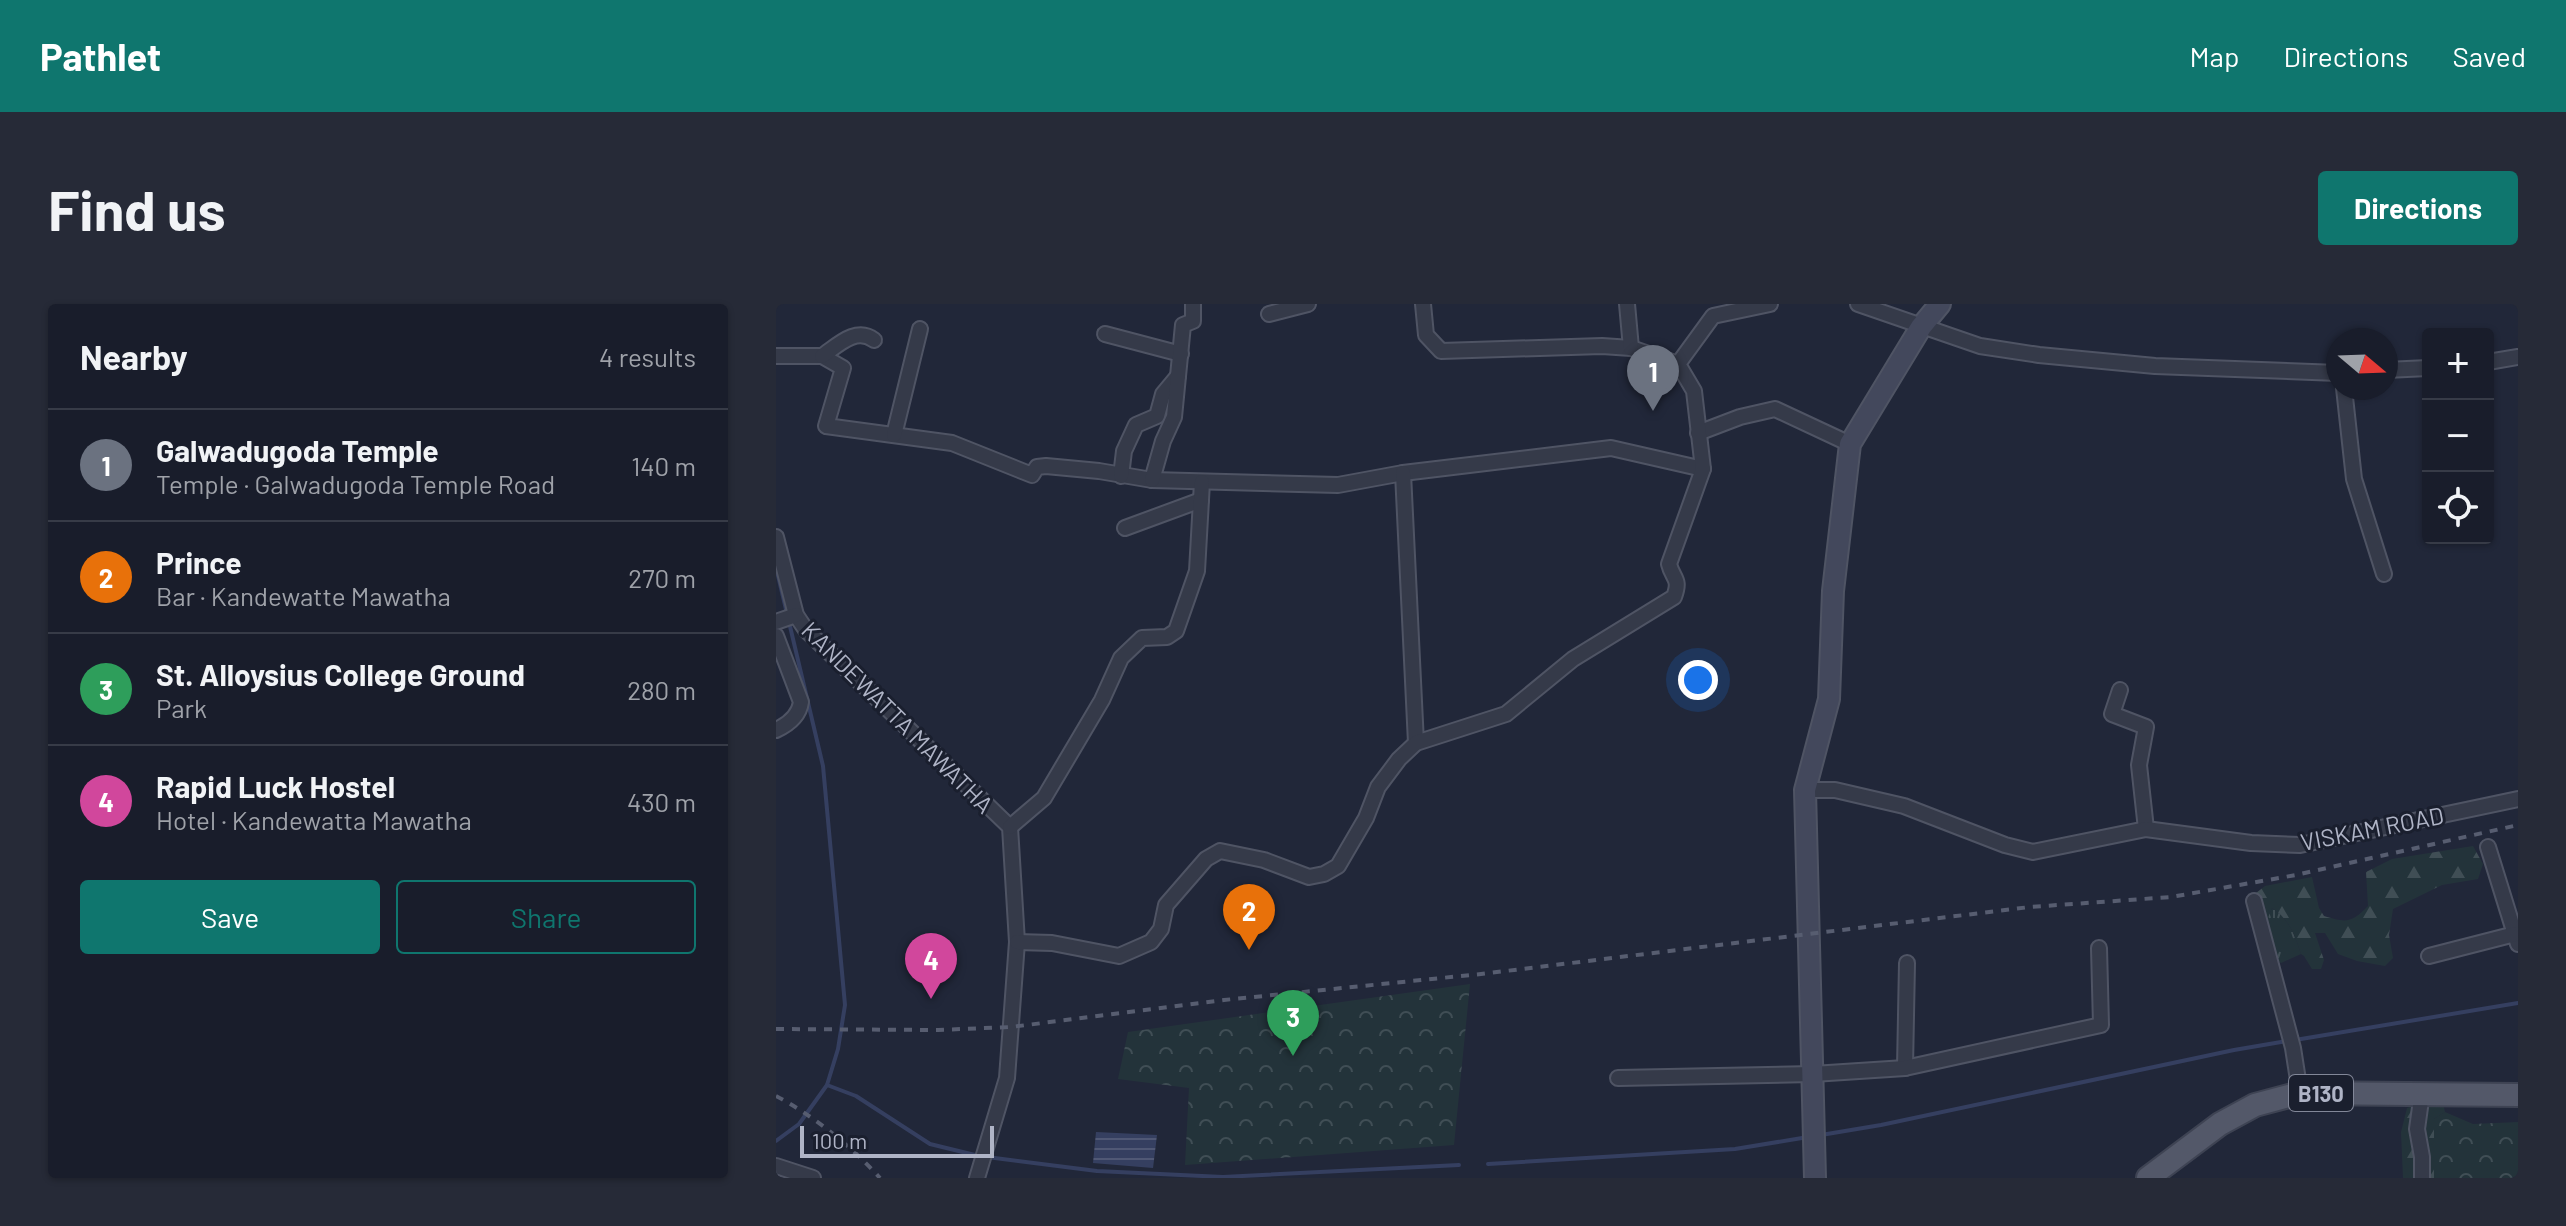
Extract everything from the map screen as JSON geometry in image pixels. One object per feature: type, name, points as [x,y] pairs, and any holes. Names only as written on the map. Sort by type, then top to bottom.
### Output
[{"type":"main road","name":"B130","points":[[2148,1178],[2220,1124],[2255,1105],[2300,1093],[2518,1095]]},
{"type":"street","points":[[1152,480],[1163,441],[1174,417],[1183,325],[1193,321],[1193,304]]},
{"type":"street","points":[[1269,314],[1308,304]]},
{"type":"street","points":[[1017,942],[1052,943],[1119,956],[1151,942],[1161,929],[1166,905],[1206,859],[1220,851],[1264,860],[1309,877],[1324,874],[1338,866],[1366,818],[1378,787],[1399,759],[1416,743],[1506,714],[1573,659],[1674,597],[1676,577],[1669,564],[1703,469],[1694,391],[1678,364],[1631,348],[1602,346],[1441,351],[1426,335],[1423,304]]},
{"type":"street","points":[[1627,304],[1631,348]]},
{"type":"street","points":[[1678,364],[1713,316],[1770,304]]},
{"type":"street","points":[[1858,304],[1980,346],[2039,355],[2155,366],[2326,373]]},
{"type":"street","points":[[1815,1178],[1805,790],[1829,699],[1833,591],[1850,444],[1921,327],[1940,304]]},
{"type":"street","points":[[894,435],[920,329]]},
{"type":"street","points":[[1105,334],[1181,354]]},
{"type":"street","points":[[822,356],[853,335],[868,336],[874,340]]},
{"type":"street","points":[[776,356],[822,356],[843,368],[826,426],[952,443],[1032,475],[1037,467],[1046,466],[1152,480],[1338,485],[1403,473],[1611,448],[1703,469]]},
{"type":"street","points":[[2494,361],[2518,357]]},
{"type":"street","points":[[2398,369],[2422,368]]},
{"type":"street","points":[[1121,476],[1124,451],[1136,425],[1157,416],[1163,394],[1179,375]]},
{"type":"street","points":[[2345,400],[2354,479],[2367,529],[2384,574]]},
{"type":"street","points":[[1698,433],[1740,417],[1775,409],[1850,444]]},
{"type":"street","points":[[1403,473],[1416,743]]},
{"type":"street","points":[[1010,827],[1044,798],[1102,700],[1121,658],[1142,638],[1167,637],[1176,631],[1197,571],[1202,482]]},
{"type":"street","points":[[1125,528],[1201,500]]},
{"type":"street","name":"KANDEWATTA MAWATHA","points":[[776,537],[796,615],[806,630],[1010,827],[1017,942],[1007,1078],[978,1173]]},
{"type":"street","points":[[776,622],[796,615]]},
{"type":"street","points":[[776,636],[801,702],[796,715],[776,730]]},
{"type":"street","points":[[2120,690],[2112,714],[2146,727],[2139,765],[2146,829]]},
{"type":"street","name":"VISKAM ROAD","points":[[1805,790],[1835,790],[1904,806],[2005,845],[2033,852],[2146,829],[2251,843],[2300,845],[2518,799]]},
{"type":"street","points":[[2429,956],[2516,939],[2488,847]]},
{"type":"street","points":[[2254,901],[2291,1042],[2300,1093]]},
{"type":"street","points":[[1618,1078],[1813,1074],[1905,1068],[2101,1025],[2099,948]]},
{"type":"street","points":[[1905,1068],[1907,963]]},
{"type":"street","points":[[2422,1093],[2417,1129],[2422,1178]]},
{"type":"street","points":[[776,1166],[813,1178]]},
{"type":"green space","points":[[2473,846],[2483,864],[2478,879],[2442,885],[2393,909],[2389,935],[2393,958],[2385,966],[2338,954],[2325,933],[2315,933],[2324,960],[2321,969],[2312,969],[2301,954],[2291,928],[2278,912],[2272,908],[2266,922],[2263,922],[2256,893],[2265,886],[2312,877],[2319,908],[2324,916],[2348,920],[2368,906],[2366,872],[2392,859]]},
{"type":"green space","points":[[2272,908],[2291,928],[2301,954],[2281,963],[2277,960],[2266,921]]},
{"type":"green space","points":[[1470,984],[1454,1145],[1185,1165],[1189,1088],[1118,1079],[1128,1032]]},
{"type":"green space","points":[[2436,1096],[2443,1103],[2445,1112],[2434,1119],[2434,1178],[2403,1178],[2401,1132],[2407,1108]]},
{"type":"green space","points":[[2445,1112],[2473,1124],[2518,1122],[2518,1178],[2434,1178],[2434,1119]]},
{"type":"water","points":[[1096,1132],[1157,1135],[1153,1168],[1093,1163]]},
{"type":"waterway","points":[[776,567],[823,766],[845,1005],[838,1049],[827,1085],[799,1124],[776,1141]]},
{"type":"waterway","points":[[2295,1040],[2518,1003]]},
{"type":"waterway","points":[[1821,1135],[2287,1041]]},
{"type":"waterway","points":[[827,1085],[856,1096],[930,1144],[979,1156]]},
{"type":"waterway","points":[[1488,1164],[1735,1149],[1808,1137]]},
{"type":"waterway","points":[[987,1157],[1097,1171],[1223,1177],[1459,1165]]},
{"type":"railway","points":[[776,1029],[1011,1027],[2030,907],[2171,897],[2296,875],[2518,825]]},
{"type":"railway","points":[[776,1096],[831,1132],[880,1178]]},
{"type":"place","name":"Galwadugoda Temple","points":[[1653,411]]},
{"type":"place","name":"Prince","points":[[1249,950]]},
{"type":"place","name":"Rapid Luck Hostel","points":[[931,999]]},
{"type":"place","name":"St. Alloysius College Ground","points":[[1293,1056]]}]
